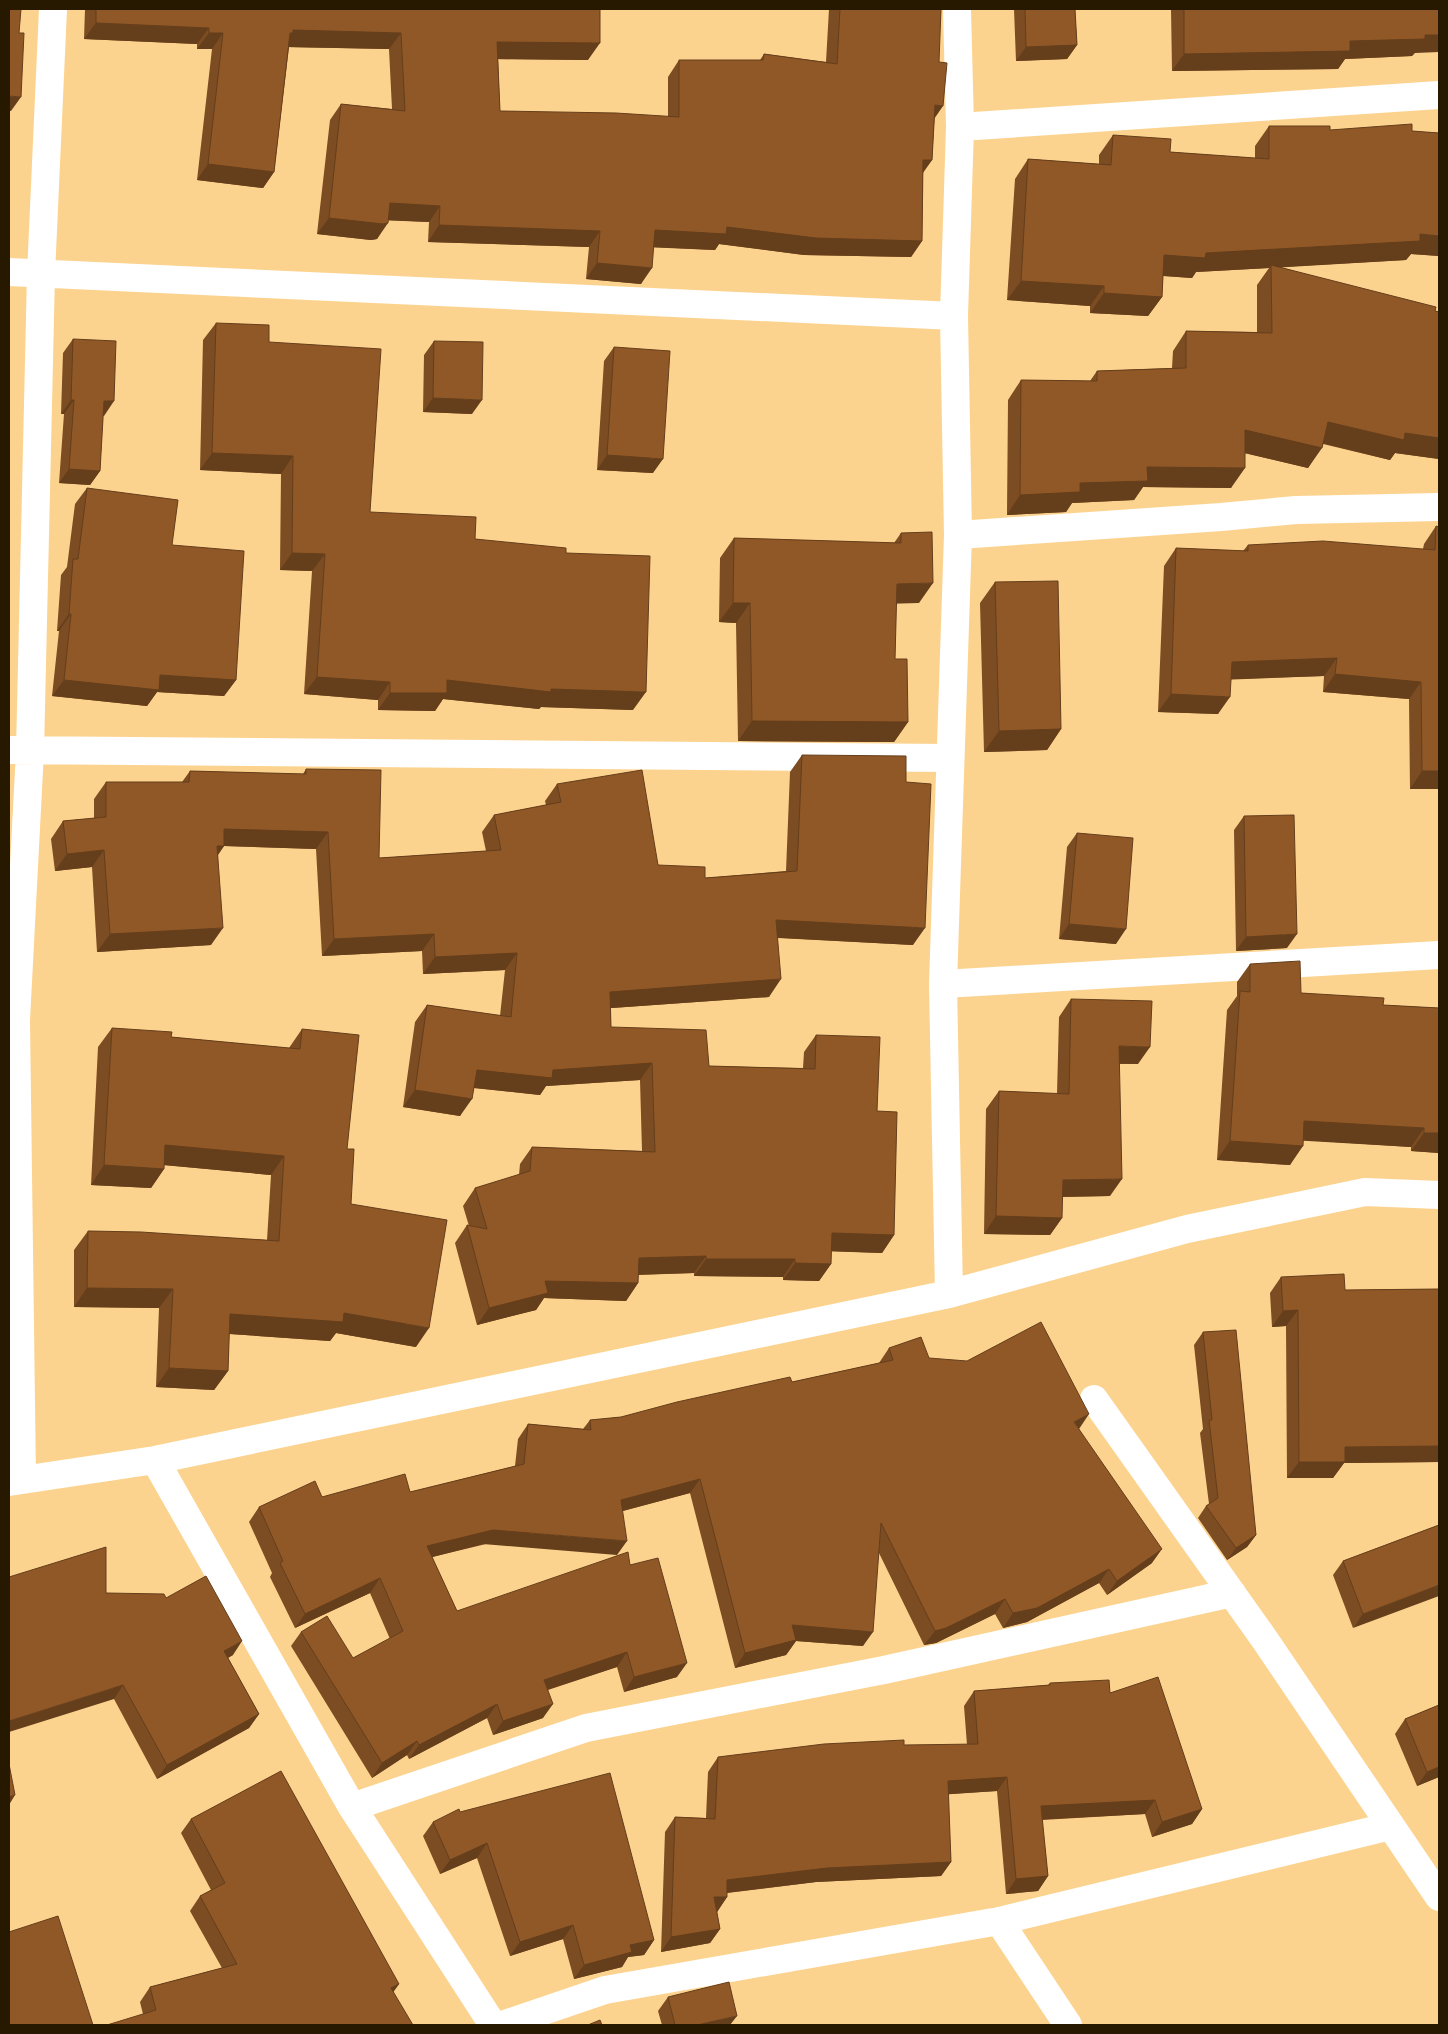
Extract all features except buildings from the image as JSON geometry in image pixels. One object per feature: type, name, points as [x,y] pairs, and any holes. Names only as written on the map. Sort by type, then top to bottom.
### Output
[{"type":"street","points":[[53,9],[20,750],[12,1021],[15,1481],[155,1460],[949,1294],[1187,1229],[1365,1192],[1439,1196]]},
{"type":"street","points":[[949,1294],[943,984],[958,535],[954,316],[960,127],[957,9]]},
{"type":"street","points":[[960,127],[1439,95]]},
{"type":"street","points":[[9,272],[954,316]]},
{"type":"street","points":[[958,535],[1296,510],[1439,506]]},
{"type":"street","points":[[20,750],[950,758]]},
{"type":"street","points":[[943,984],[1439,955]]},
{"type":"street","points":[[1094,1399],[1232,1593],[1439,1897]]},
{"type":"street","points":[[155,1460],[352,1806],[493,2025]]},
{"type":"street","points":[[352,1806],[586,1728],[884,1670],[1232,1593]]},
{"type":"street","points":[[502,2025],[605,1990],[999,1921],[1391,1826]]},
{"type":"street","points":[[999,1921],[1068,2025]]}]
